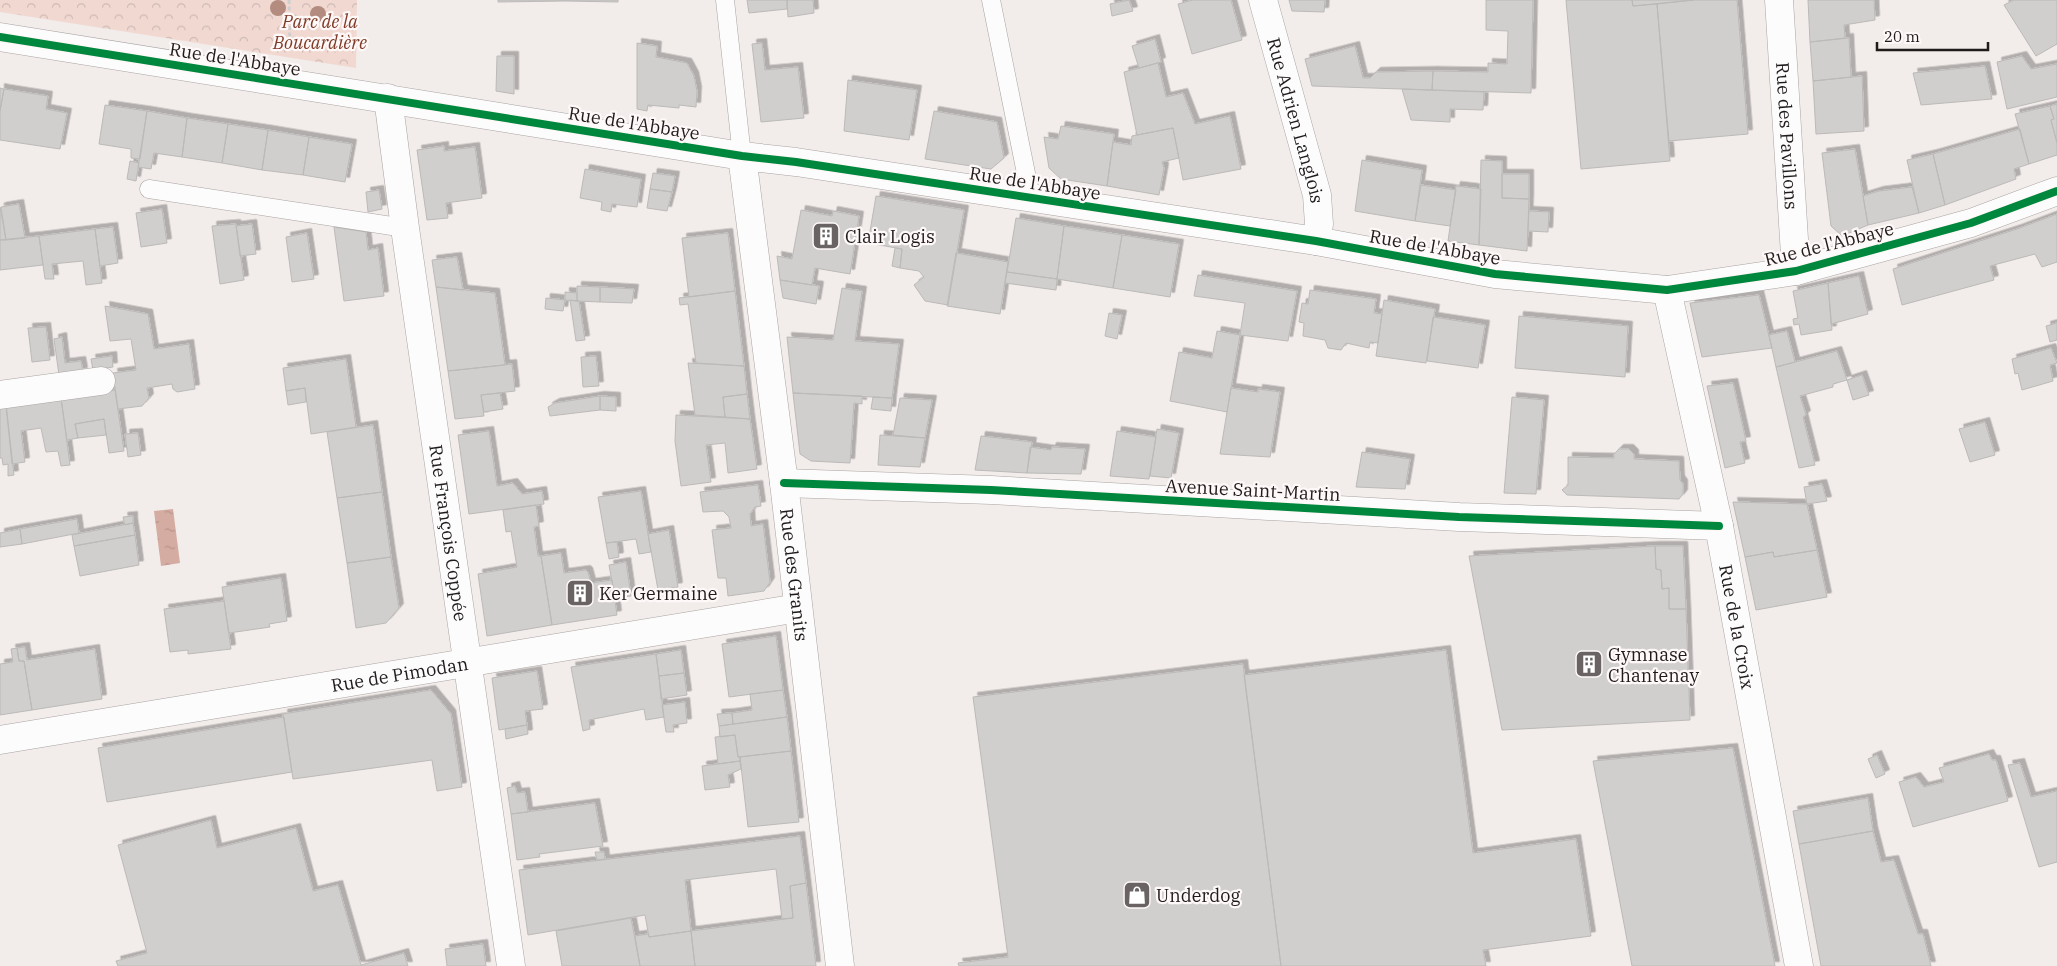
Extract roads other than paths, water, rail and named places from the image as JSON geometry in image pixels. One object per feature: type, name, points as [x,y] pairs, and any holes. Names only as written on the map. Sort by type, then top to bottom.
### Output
[{"type":"street","name":"Rue Adrien Langlois","points":[[1264,0],[1317,195],[1319,224],[1316,241]]},
{"type":"street","name":"Rue des Pavillons","points":[[1779,0],[1796,271]]},
{"type":"street","name":"Rue de l'Abbaye","points":[[0,36],[742,156],[796,162],[1316,241],[1496,274],[1667,290],[1796,271],[1971,223],[2057,191]]},
{"type":"street","name":"Rue François Coppée","points":[[388,98],[511,966]]},
{"type":"street","name":"Rue des Granits","points":[[742,156],[784,483],[840,966]]},
{"type":"street","name":"Rue de la Croix","points":[[1667,290],[1719,526],[1799,966]]},
{"type":"street","points":[[0,395],[101,381]]},
{"type":"street","name":"Avenue Saint-Martin","points":[[784,483],[1001,490],[1459,517],[1719,526]]},
{"type":"street","name":"Rue de Pimodan","points":[[0,740],[798,608]]},
{"type":"lane","points":[[725,0],[742,156]]},
{"type":"lane","points":[[991,0],[1031,198]]},
{"type":"lane","points":[[148,189],[405,228]]},
{"type":"water","points":[[173,509],[180,563],[161,566],[154,511]]},
{"type":"place","name":"Clair Logis","points":[[826,236]]},
{"type":"place","name":"Ker Germaine","points":[[580,593]]},
{"type":"place","name":"Gymnase Chantenay","points":[[1589,664]]},
{"type":"place","name":"Underdog","points":[[1137,895]]},
{"type":"park label","name":"Parc de la Boucardière","points":[[320,31]]}]
